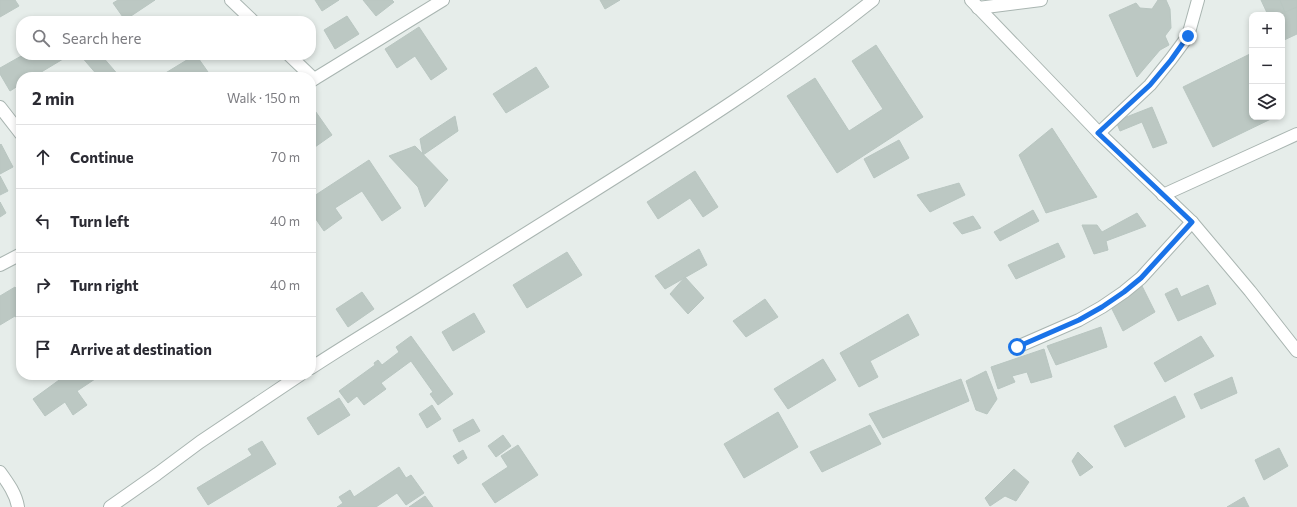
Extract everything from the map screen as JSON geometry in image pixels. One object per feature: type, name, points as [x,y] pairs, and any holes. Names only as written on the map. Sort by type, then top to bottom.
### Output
[{"type":"street","points":[[231,0],[248,16]]},
{"type":"street","points":[[316,78],[443,0]]},
{"type":"street","points":[[316,365],[654,154],[781,70],[836,30],[873,0]]},
{"type":"street","points":[[975,4],[1041,0]]},
{"type":"street","points":[[1098,133],[1150,85],[1171,60],[1188,36],[1198,0]]},
{"type":"street","points":[[975,4],[1098,133],[1192,222],[1250,291],[1297,351]]},
{"type":"street","points":[[294,60],[305,72]]},
{"type":"street","points":[[0,107],[16,128]]},
{"type":"street","points":[[1163,195],[1297,134]]},
{"type":"street","points":[[1017,347],[1079,320],[1098,310],[1124,292],[1141,278],[1192,222]]},
{"type":"street","points":[[0,265],[16,257]]},
{"type":"street","points":[[110,507],[200,442],[293,380]]},
{"type":"street","points":[[0,472],[8,482],[17,500],[18,507]]},
{"type":"building","points":[[0,0],[15,0],[19,6],[0,17]]},
{"type":"building","points":[[118,0],[155,0],[131,16],[122,16],[113,3]]},
{"type":"building","points":[[315,0],[339,0],[322,11]]},
{"type":"building","points":[[363,0],[392,0],[394,2],[376,16]]},
{"type":"building","points":[[600,0],[620,0],[605,9]]},
{"type":"building","points":[[1158,0],[1166,0],[1170,9],[1171,28],[1165,36],[1169,45],[1160,50],[1137,77],[1109,15],[1136,3],[1140,8],[1152,9]]},
{"type":"building","points":[[1261,0],[1280,0],[1285,12],[1267,12]]},
{"type":"building","points":[[1280,0],[1297,0],[1297,7],[1285,12]]},
{"type":"building","points":[[1297,7],[1297,34],[1285,40],[1285,12]]},
{"type":"building","points":[[347,16],[359,34],[335,49],[324,30]]},
{"type":"building","points":[[419,27],[447,69],[431,80],[415,56],[397,68],[385,49]]},
{"type":"building","points":[[876,45],[923,117],[837,173],[787,96],[815,78],[849,131],[883,109],[852,61]]},
{"type":"building","points":[[1249,54],[1249,120],[1269,120],[1213,147],[1183,87]]},
{"type":"building","points":[[16,59],[61,60],[41,72],[16,72],[16,87],[10,91],[0,74],[0,68]]},
{"type":"building","points":[[84,60],[105,60],[116,72],[95,72]]},
{"type":"building","points":[[187,60],[200,60],[208,72],[167,72]]},
{"type":"building","points":[[536,67],[549,87],[506,113],[493,94]]},
{"type":"building","points":[[1152,107],[1167,143],[1153,148],[1142,122],[1120,131],[1116,121]]},
{"type":"building","points":[[316,112],[332,135],[316,146]]},
{"type":"building","points":[[455,116],[458,131],[423,155],[420,139]]},
{"type":"building","points":[[1052,128],[1097,197],[1046,213],[1019,155]]},
{"type":"building","points":[[899,140],[909,158],[874,178],[864,159]]},
{"type":"building","points":[[1,144],[13,167],[0,174],[0,145]]},
{"type":"building","points":[[415,146],[448,180],[425,207],[418,187],[389,156]]},
{"type":"building","points":[[369,160],[401,208],[382,221],[362,191],[335,208],[342,218],[324,231],[316,219],[316,195]]},
{"type":"building","points":[[695,171],[718,207],[703,217],[690,198],[658,219],[647,202]]},
{"type":"building","points":[[0,176],[8,191],[0,195]]},
{"type":"building","points":[[959,183],[965,195],[930,212],[917,195]]},
{"type":"building","points":[[0,202],[6,213],[0,217]]},
{"type":"building","points":[[1033,210],[1039,221],[1000,241],[994,232]]},
{"type":"building","points":[[1137,213],[1146,226],[1106,241],[1108,250],[1094,254],[1082,225],[1097,225],[1102,232]]},
{"type":"building","points":[[973,216],[981,228],[962,234],[953,223]]},
{"type":"building","points":[[1058,243],[1065,257],[1016,279],[1008,265]]},
{"type":"building","points":[[699,249],[707,265],[665,289],[655,276]]},
{"type":"building","points":[[567,252],[582,275],[527,308],[513,285]]},
{"type":"building","points":[[685,277],[704,298],[688,314],[670,294]]},
{"type":"building","points":[[1208,285],[1216,304],[1178,321],[1165,294],[1177,288],[1181,297]]},
{"type":"building","points":[[1142,286],[1155,312],[1123,331],[1110,305]]},
{"type":"building","points":[[15,287],[16,288],[16,317],[15,316],[0,325],[0,296]]},
{"type":"building","points":[[362,292],[374,309],[348,327],[336,309]]},
{"type":"building","points":[[765,299],[778,317],[746,337],[733,321]]},
{"type":"building","points":[[474,313],[485,332],[453,351],[442,332]]},
{"type":"building","points":[[908,314],[919,335],[870,361],[878,377],[859,387],[840,353]]},
{"type":"building","points":[[1101,327],[1107,347],[1056,365],[1047,346]]},
{"type":"building","points":[[411,336],[453,394],[438,405],[430,394],[433,392],[411,361],[381,383],[386,389],[364,405],[357,396],[348,403],[339,391],[375,365],[374,363],[378,360],[382,365],[399,352],[396,347]]},
{"type":"building","points":[[1201,336],[1214,356],[1165,382],[1154,363]]},
{"type":"building","points":[[1044,349],[1052,377],[1031,383],[1027,372],[1012,376],[1015,382],[998,389],[991,367]]},
{"type":"building","points":[[823,359],[836,380],[788,409],[774,389]]},
{"type":"building","points":[[986,371],[997,399],[987,414],[976,410],[966,381]]},
{"type":"building","points":[[1232,377],[1237,393],[1201,409],[1194,394]]},
{"type":"building","points":[[961,379],[969,401],[883,438],[869,414]]},
{"type":"building","points":[[59,380],[94,380],[77,391],[87,405],[73,415],[65,402],[45,416],[33,399]]},
{"type":"building","points":[[1175,396],[1185,417],[1125,447],[1114,426]]},
{"type":"building","points":[[339,398],[350,415],[318,435],[307,418]]},
{"type":"building","points":[[432,405],[441,419],[427,428],[419,414]]},
{"type":"building","points":[[778,412],[798,447],[744,478],[724,444]]},
{"type":"building","points":[[473,419],[480,431],[459,442],[453,430]]},
{"type":"building","points":[[870,425],[881,444],[822,472],[810,452]]},
{"type":"building","points":[[503,435],[511,446],[496,457],[488,446]]},
{"type":"building","points":[[262,441],[276,464],[208,505],[197,488],[252,455],[248,449]]},
{"type":"building","points":[[518,445],[538,475],[495,503],[482,484],[508,467],[501,456]]},
{"type":"building","points":[[1279,448],[1288,466],[1264,480],[1255,460]]},
{"type":"building","points":[[463,450],[467,458],[458,464],[453,456]]},
{"type":"building","points":[[1078,452],[1093,467],[1080,476],[1072,461]]},
{"type":"building","points":[[399,467],[406,478],[411,475],[424,493],[406,505],[397,493],[376,507],[337,507],[343,503],[339,497],[350,490],[354,497]]},
{"type":"building","points":[[1014,469],[1029,482],[1016,501],[1005,496],[990,506],[985,498]]},
{"type":"building","points":[[425,496],[433,507],[409,507]]},
{"type":"building","points":[[1244,497],[1249,507],[1227,507]]},
{"type":"route","points":[[1017,347],[1079,320],[1124,292],[1141,278],[1192,222],[1098,133],[1150,85],[1171,60],[1188,36]]}]
